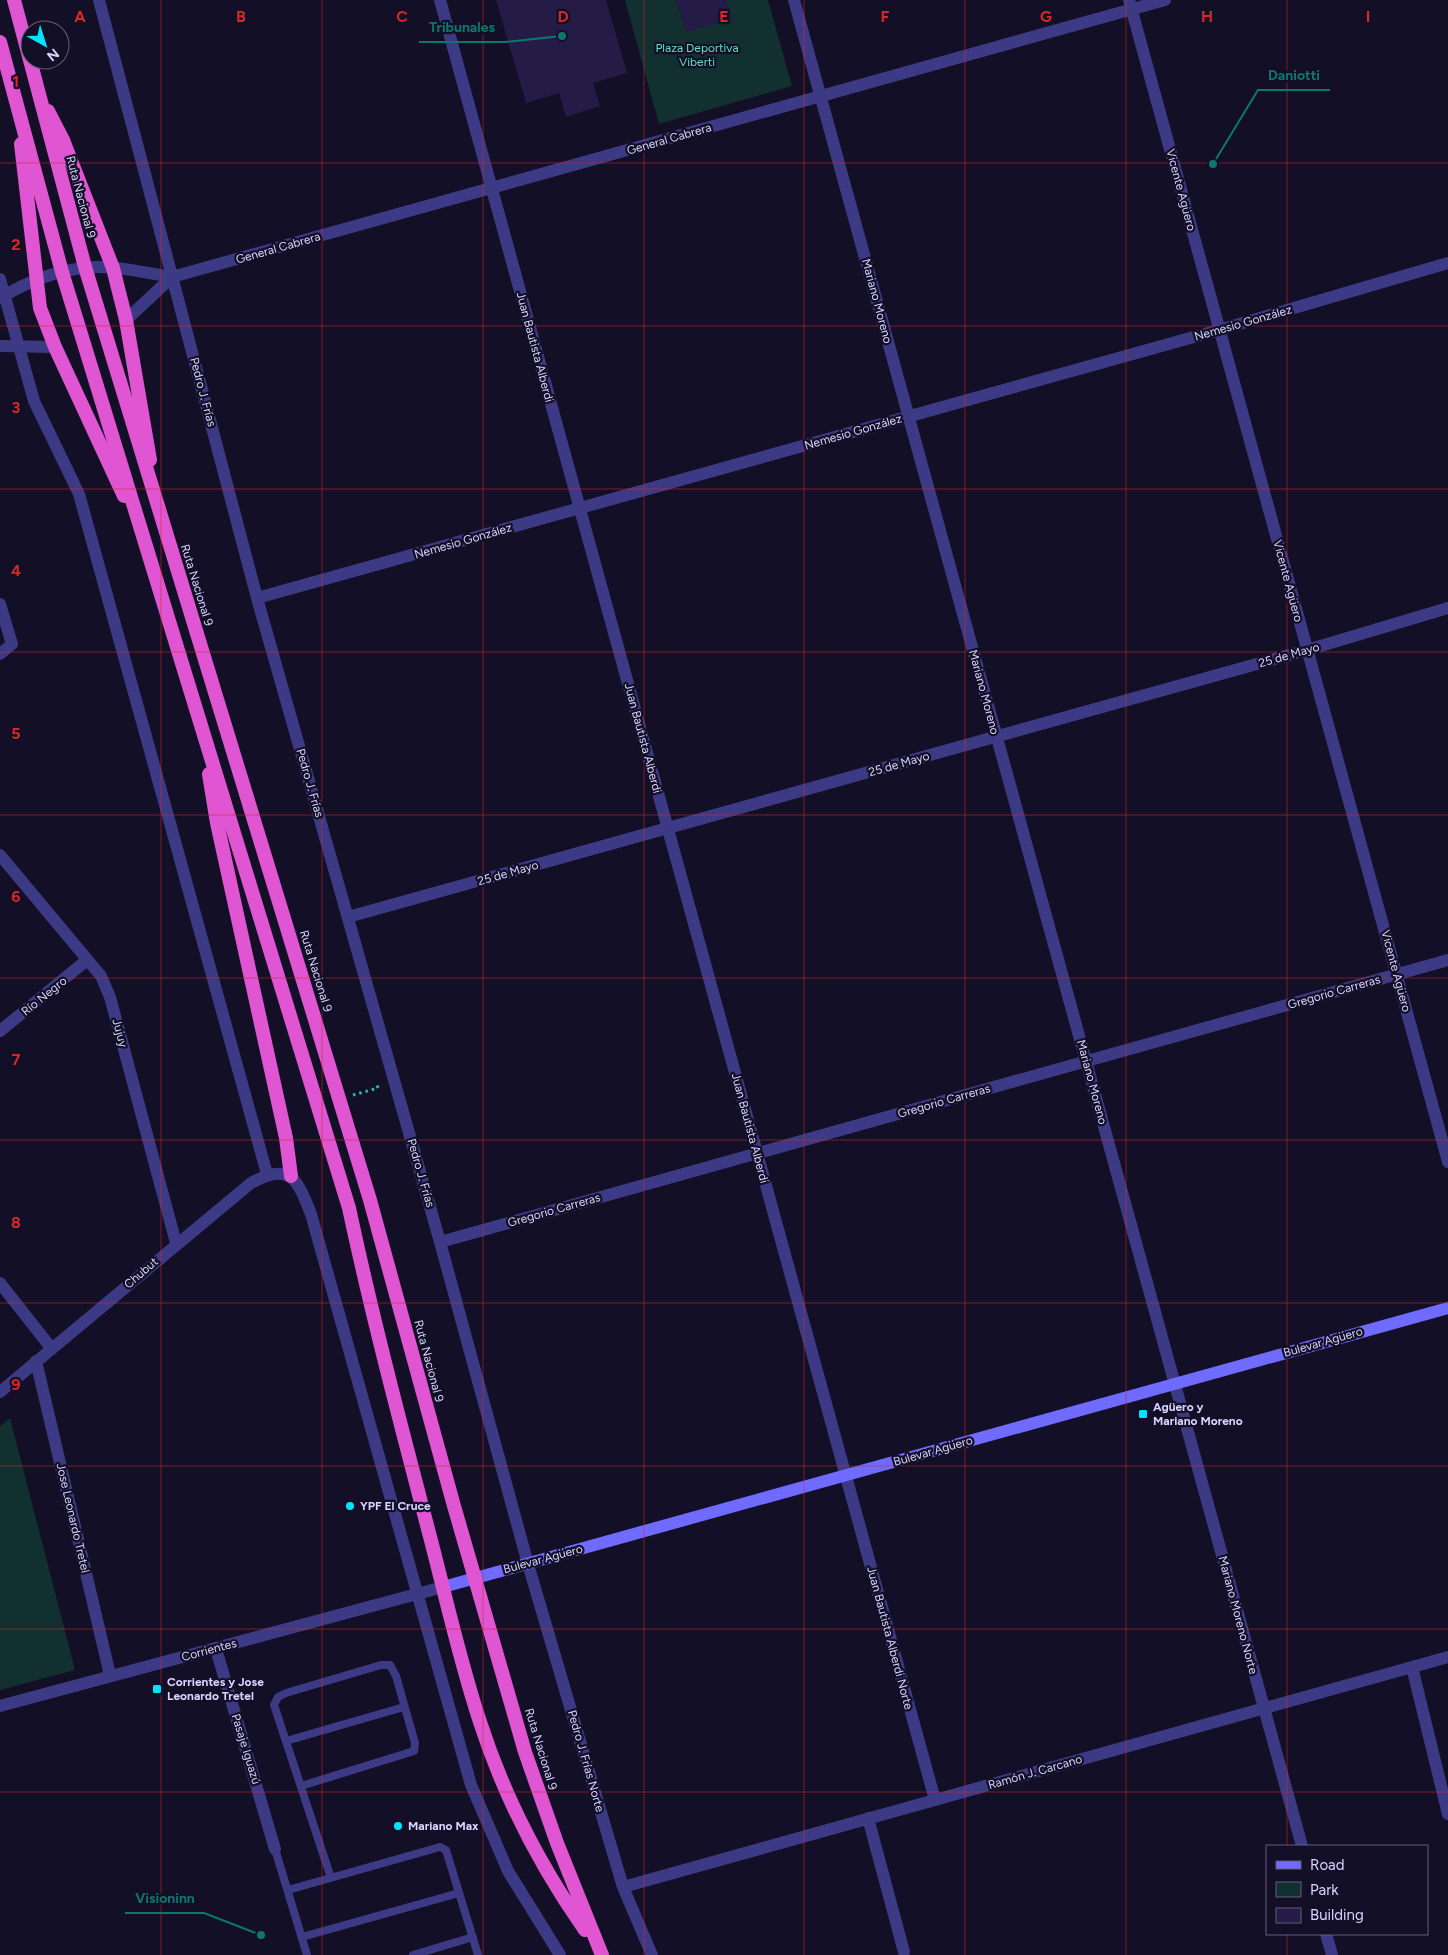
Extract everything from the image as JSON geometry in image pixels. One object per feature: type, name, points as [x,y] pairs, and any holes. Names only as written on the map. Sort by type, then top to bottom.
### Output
[{"type":"highway","name":"Ruta Nacional 9","points":[[14,0],[85,268],[370,1200],[474,1578],[537,1788],[600,1952]]},
{"type":"highway","name":"Ruta Nacional 9","points":[[0,42],[62,272],[349,1208],[369,1301],[480,1722],[503,1782],[540,1858],[564,1899],[600,1952]]},
{"type":"highway","points":[[36,86],[63,140],[113,268],[126,320],[146,425],[154,493]]},
{"type":"highway","points":[[16,99],[40,308],[56,347],[145,538]]},
{"type":"highway","points":[[200,719],[217,823],[286,1138],[291,1176]]},
{"type":"main road","name":"Bulevar Agüero","points":[[444,1587],[1448,1308]]},
{"type":"street","name":"Pedro J. Frías","points":[[99,0],[257,598],[440,1242],[528,1564]]},
{"type":"street","name":"Juan Bautista Alberdi","points":[[440,0],[845,1476]]},
{"type":"street","name":"Mariano Moreno","points":[[794,0],[1175,1384]]},
{"type":"street","name":"General Cabrera","points":[[172,277],[821,97],[1130,5],[1165,0]]},
{"type":"street","name":"Vicente Agüero","points":[[1130,5],[1448,1162]]},
{"type":"street","name":"Nemesio González","points":[[257,598],[1219,330],[1448,263]]},
{"type":"street","points":[[2,296],[62,272],[85,268],[113,268],[172,277]]},
{"type":"street","points":[[126,320],[172,277]]},
{"type":"street","points":[[0,279],[2,296],[19,346],[34,401],[79,494],[267,1174],[280,1172],[291,1176],[298,1183],[312,1214],[471,1786],[508,1871],[560,1955]]},
{"type":"street","points":[[0,346],[56,347]]},
{"type":"street","points":[[0,604],[12,644],[0,654]]},
{"type":"street","name":"25 de Mayo","points":[[348,917],[1308,650],[1448,608]]},
{"type":"street","name":"Jujuy","points":[[0,855],[101,976],[110,997],[176,1242]]},
{"type":"street","name":"Río Negro","points":[[0,1031],[88,960]]},
{"type":"street","name":"Gregorio Carreras","points":[[440,1242],[1448,960]]},
{"type":"street","name":"Chubut","points":[[0,1392],[176,1242],[251,1183],[267,1174]]},
{"type":"street","points":[[0,1283],[52,1349]]},
{"type":"street","name":"Jose Leonardo Tretel","points":[[36,1361],[110,1675]]},
{"type":"street","name":"Mariano Moreno Norte","points":[[1175,1384],[1302,1845]]},
{"type":"street","name":"Juan Bautista Alberdi Norte","points":[[845,1476],[935,1800]]},
{"type":"street","name":"Pedro J. Frías Norte","points":[[528,1564],[623,1887],[652,1955]]},
{"type":"street","name":"Bulevar Agüero","points":[[418,1593],[444,1587]]},
{"type":"street","name":"Corrientes","points":[[0,1706],[418,1593]]},
{"type":"street","name":"Pasaje Iguazú","points":[[216,1649],[276,1849]]},
{"type":"street","name":"Ramón J. Carcano","points":[[623,1887],[1448,1657]]},
{"type":"street","points":[[1412,1667],[1448,1814]]},
{"type":"street","points":[[868,1818],[904,1952]]},
{"type":"street","points":[[1326,1935],[1332,1955]]},
{"type":"lane","points":[[301,1786],[414,1751],[415,1743],[396,1676],[390,1665],[381,1665],[278,1697],[274,1705],[331,1878]]},
{"type":"lane","points":[[286,1741],[404,1707]]},
{"type":"lane","points":[[288,1890],[440,1846],[446,1850],[478,1955]]},
{"type":"lane","points":[[276,1849],[307,1955]]},
{"type":"lane","points":[[302,1937],[459,1893]]},
{"type":"lane","points":[[413,1955],[472,1938]]},
{"type":"green space","name":"Plaza Deportiva Viberti","points":[[625,0],[768,0],[792,86],[659,124]]},
{"type":"green space","points":[[10,1418],[75,1670],[0,1690],[0,1426]]},
{"type":"building","points":[[496,0],[606,0],[627,73],[593,83],[600,106],[566,117],[559,93],[526,103]]},
{"type":"building","points":[[676,0],[726,0],[732,19],[686,32]]},
{"type":"place","name":"Tribunales","points":[[562,36]]},
{"type":"place","name":"Daniotti","points":[[1213,164]]},
{"type":"place","name":"Agüero y Mariano Moreno","points":[[1143,1414]]},
{"type":"place","name":"YPF El Cruce","points":[[350,1506]]},
{"type":"place","name":"Corrientes y Jose Leonardo Tretel","points":[[157,1689]]},
{"type":"place","name":"Mariano Max","points":[[398,1826]]},
{"type":"place","name":"Visioninn","points":[[261,1935]]}]
